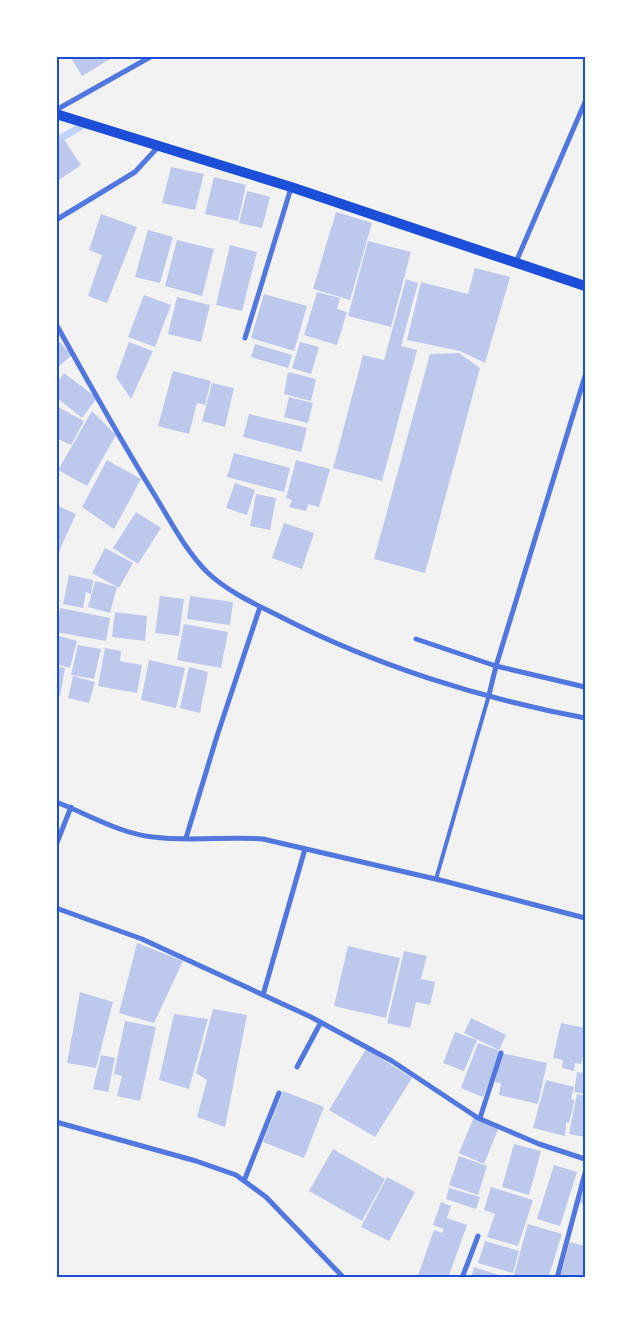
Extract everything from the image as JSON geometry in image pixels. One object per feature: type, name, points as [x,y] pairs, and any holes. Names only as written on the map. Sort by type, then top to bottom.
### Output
[{"type":"main road","points":[[56,114],[292,187],[585,286]]},
{"type":"street","points":[[56,110],[152,56]]},
{"type":"street","points":[[516,262],[585,102]]},
{"type":"street","points":[[56,220],[135,172],[160,145]]},
{"type":"street","points":[[245,338],[292,187]]},
{"type":"street","points":[[56,324],[114,429],[177,532],[207,571],[235,594],[312,633],[394,666],[490,695],[585,718]]},
{"type":"street","points":[[490,695],[495,669],[585,376]]},
{"type":"street","points":[[186,838],[217,736],[260,607]]},
{"type":"street","points":[[416,640],[495,669],[585,687]]},
{"type":"street","points":[[56,802],[126,832],[153,838],[236,837],[263,839],[436,879],[585,918]]},
{"type":"street","points":[[56,845],[70,807]]},
{"type":"street","points":[[263,995],[304,849]]},
{"type":"street","points":[[56,908],[142,939],[321,1022],[392,1060],[480,1118],[539,1144],[585,1159]]},
{"type":"street","points":[[297,1067],[321,1022]]},
{"type":"street","points":[[480,1118],[501,1053]]},
{"type":"street","points":[[244,1181],[279,1093]]},
{"type":"street","points":[[56,1122],[196,1161],[236,1175],[266,1197],[344,1278]]},
{"type":"street","points":[[557,1278],[585,1173]]},
{"type":"street","points":[[462,1278],[478,1236]]},
{"type":"lane","points":[[436,879],[490,695]]},
{"type":"building","points":[[70,56],[111,56],[112,58],[82,76]]},
{"type":"building","points":[[63,138],[81,165],[56,182],[56,143]]},
{"type":"building","points":[[171,167],[204,174],[195,210],[162,203]]},
{"type":"building","points":[[214,177],[246,185],[238,221],[205,214]]},
{"type":"building","points":[[247,191],[270,197],[262,228],[239,223]]},
{"type":"building","points":[[336,212],[372,223],[350,300],[313,289]]},
{"type":"building","points":[[101,214],[137,227],[107,303],[88,296],[102,255],[89,250]]},
{"type":"building","points":[[148,230],[173,237],[160,283],[135,277]]},
{"type":"building","points":[[177,240],[214,249],[202,296],[165,286]]},
{"type":"building","points":[[368,241],[411,252],[391,327],[348,316]]},
{"type":"building","points":[[230,245],[257,252],[242,311],[216,305]]},
{"type":"building","points":[[475,268],[510,277],[485,363],[460,351],[407,340],[421,282],[468,294]]},
{"type":"building","points":[[406,279],[418,283],[401,346],[417,350],[382,481],[333,468],[363,355],[384,360]]},
{"type":"building","points":[[317,292],[340,298],[337,309],[347,312],[337,345],[304,335]]},
{"type":"building","points":[[264,294],[307,306],[294,351],[251,338]]},
{"type":"building","points":[[144,295],[171,305],[155,347],[128,337]]},
{"type":"building","points":[[177,297],[210,305],[201,342],[168,334]]},
{"type":"building","points":[[56,338],[72,355],[56,369]]},
{"type":"building","points":[[129,342],[153,351],[131,399],[116,377]]},
{"type":"building","points":[[300,342],[319,347],[311,374],[292,368]]},
{"type":"building","points":[[255,344],[292,355],[288,368],[251,357]]},
{"type":"building","points":[[459,353],[480,368],[425,573],[374,559],[430,354]]},
{"type":"building","points":[[173,371],[211,381],[205,405],[197,403],[189,434],[158,426]]},
{"type":"building","points":[[288,372],[316,379],[311,401],[284,394]]},
{"type":"building","points":[[64,373],[97,398],[82,418],[56,397],[56,383]]},
{"type":"building","points":[[212,383],[234,388],[225,427],[202,421]]},
{"type":"building","points":[[289,397],[313,403],[308,423],[284,417]]},
{"type":"building","points":[[56,406],[84,421],[71,445],[56,438]]},
{"type":"building","points":[[92,411],[116,435],[87,486],[58,470]]},
{"type":"building","points":[[249,414],[307,428],[301,452],[243,437]]},
{"type":"building","points":[[234,453],[290,468],[284,492],[227,477]]},
{"type":"building","points":[[107,460],[141,479],[114,529],[82,507]]},
{"type":"building","points":[[296,460],[330,469],[319,507],[308,504],[306,511],[289,507],[292,500],[286,498]]},
{"type":"building","points":[[235,483],[255,490],[247,515],[226,508]]},
{"type":"building","points":[[256,494],[276,498],[270,530],[250,526]]},
{"type":"building","points":[[56,505],[76,514],[56,558]]},
{"type":"building","points":[[136,512],[161,528],[138,564],[113,548]]},
{"type":"building","points":[[284,523],[314,533],[302,569],[272,558]]},
{"type":"building","points":[[105,548],[133,563],[119,588],[92,573]]},
{"type":"building","points":[[69,575],[93,580],[91,594],[86,592],[83,608],[63,604]]},
{"type":"building","points":[[95,581],[117,587],[110,613],[88,607]]},
{"type":"building","points":[[160,596],[184,599],[179,636],[155,633]]},
{"type":"building","points":[[190,596],[233,602],[230,625],[187,619]]},
{"type":"building","points":[[60,608],[110,618],[106,641],[56,632]]},
{"type":"building","points":[[115,612],[147,616],[145,641],[112,637]]},
{"type":"building","points":[[184,624],[228,632],[221,668],[177,660]]},
{"type":"building","points":[[56,635],[77,641],[70,668],[56,664]]},
{"type":"building","points":[[78,645],[101,649],[94,679],[71,675]]},
{"type":"building","points":[[105,648],[121,651],[120,661],[142,665],[137,693],[98,686]]},
{"type":"building","points":[[149,660],[185,668],[176,708],[141,700]]},
{"type":"building","points":[[56,666],[65,668],[60,696],[56,695]]},
{"type":"building","points":[[189,667],[208,672],[200,713],[180,708]]},
{"type":"building","points":[[73,676],[95,682],[89,703],[68,698]]},
{"type":"building","points":[[137,943],[183,961],[154,1023],[119,1013]]},
{"type":"building","points":[[348,946],[400,958],[386,1018],[334,1006]]},
{"type":"building","points":[[404,951],[427,956],[421,979],[435,982],[430,1005],[416,1002],[410,1028],[387,1023]]},
{"type":"building","points":[[80,992],[113,1002],[96,1068],[67,1063]]},
{"type":"building","points":[[213,1009],[247,1015],[225,1127],[197,1117],[207,1080],[196,1073]]},
{"type":"building","points":[[174,1014],[208,1019],[189,1089],[159,1080]]},
{"type":"building","points":[[471,1018],[506,1035],[499,1050],[464,1033]]},
{"type":"building","points":[[125,1021],[156,1027],[140,1101],[117,1096],[122,1076],[114,1074]]},
{"type":"building","points":[[561,1023],[585,1028],[585,1048],[581,1064],[575,1063],[574,1071],[562,1068],[563,1060],[553,1058]]},
{"type":"building","points":[[455,1032],[477,1040],[464,1071],[443,1063]]},
{"type":"building","points":[[478,1043],[500,1051],[483,1097],[461,1088]]},
{"type":"building","points":[[366,1049],[412,1078],[375,1137],[329,1110]]},
{"type":"building","points":[[501,1053],[547,1063],[538,1104],[499,1095],[501,1083],[495,1082]]},
{"type":"building","points":[[101,1055],[115,1058],[108,1092],[93,1089]]},
{"type":"building","points":[[577,1072],[585,1073],[585,1094],[574,1092]]},
{"type":"building","points":[[546,1080],[574,1087],[571,1099],[575,1100],[569,1123],[566,1122],[565,1136],[533,1128]]},
{"type":"building","points":[[283,1091],[324,1107],[304,1158],[263,1142]]},
{"type":"building","points":[[577,1094],[585,1096],[585,1137],[569,1134]]},
{"type":"building","points":[[474,1117],[499,1127],[484,1164],[459,1153]]},
{"type":"building","points":[[514,1144],[541,1151],[529,1195],[502,1187]]},
{"type":"building","points":[[333,1149],[385,1179],[362,1221],[309,1191]]},
{"type":"building","points":[[459,1156],[487,1166],[478,1195],[449,1185]]},
{"type":"building","points":[[554,1165],[577,1172],[560,1226],[537,1219]]},
{"type":"building","points":[[387,1177],[415,1192],[389,1241],[361,1227]]},
{"type":"building","points":[[491,1187],[533,1200],[518,1246],[487,1237],[495,1214],[484,1210]]},
{"type":"building","points":[[585,1187],[585,1204],[580,1203]]},
{"type":"building","points":[[449,1188],[480,1197],[476,1209],[446,1199]]},
{"type":"building","points":[[441,1202],[451,1206],[447,1218],[467,1225],[448,1278],[417,1278],[434,1230],[442,1233],[444,1229],[433,1225]]},
{"type":"building","points":[[528,1224],[562,1234],[548,1278],[513,1278]]},
{"type":"building","points":[[485,1241],[519,1251],[513,1273],[478,1263]]},
{"type":"building","points":[[570,1242],[585,1246],[585,1278],[559,1278]]},
{"type":"building","points":[[474,1267],[505,1277],[471,1278]]},
{"type":"waterway","points":[[56,141],[87,123]]}]
